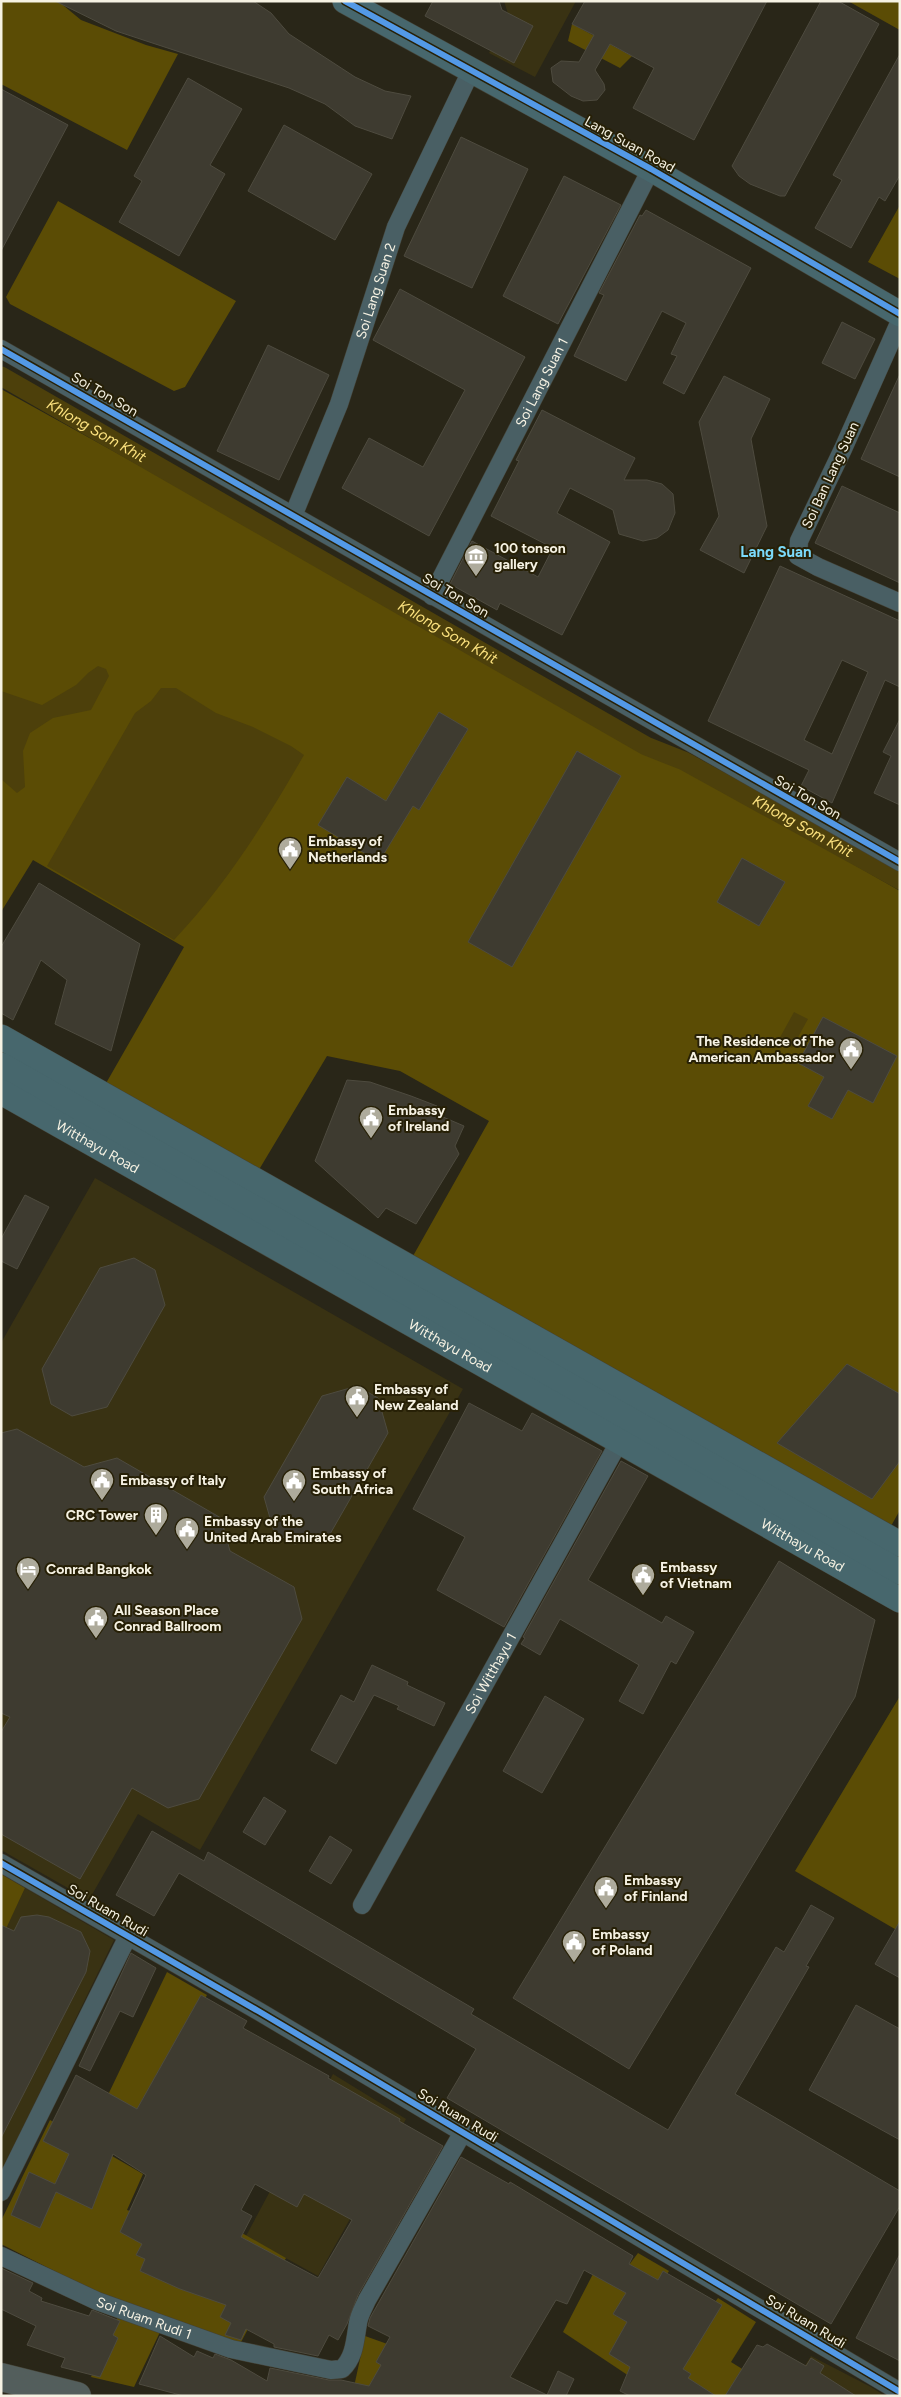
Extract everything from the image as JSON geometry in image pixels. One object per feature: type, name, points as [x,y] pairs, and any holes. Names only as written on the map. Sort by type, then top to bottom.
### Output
[{"type":"highway","points":[[1,2378],[77,2396]]},
{"type":"main road","name":"Lang Suan Road","points":[[345,1],[651,169],[900,314]]},
{"type":"main road","points":[[1,1037],[900,1544]]},
{"type":"main road","name":"Witthayu Road","points":[[1,1066],[168,1173],[619,1442],[900,1600]]},
{"type":"main road","name":"Witthayu Road","points":[[1,1092],[168,1173],[900,1572]]},
{"type":"street","name":"Soi Lang Suan 2","points":[[293,516],[340,404],[396,227],[471,71]]},
{"type":"street","name":"Soi Lang Suan 1","points":[[432,596],[651,169]]},
{"type":"street","name":"Soi Ban Lang Suan","points":[[900,321],[843,449],[798,541],[798,556],[818,567],[900,603]]},
{"type":"street","name":"Soi Ton Son","points":[[1,349],[900,862]]},
{"type":"street","name":"Soi Witthayu 1","points":[[362,1905],[619,1442]]},
{"type":"street","name":"Soi Ruam Rudi","points":[[1,1863],[463,2132],[900,2392]]},
{"type":"street","points":[[1,2192],[128,1936]]},
{"type":"street","name":"Soi Ruam Rudi 1","points":[[1,2256],[97,2301],[231,2349],[331,2370],[342,2369],[347,2364],[356,2337],[358,2321],[367,2300],[463,2132]]},
{"type":"shaded area","points":[[1,1],[58,1],[81,20],[146,45],[178,54],[127,150],[1,84]]},
{"type":"shaded area","points":[[504,1],[576,1],[535,77],[489,53],[509,17]]},
{"type":"shaded area","points":[[848,1],[900,1],[900,30],[898,29]]},
{"type":"shaded area","points":[[572,24],[632,56],[620,68],[568,41]]},
{"type":"shaded area","points":[[58,201],[236,301],[185,387],[174,391],[10,304],[6,297]]},
{"type":"shaded area","points":[[900,205],[900,279],[868,262]]},
{"type":"shaded area","points":[[1,389],[686,768],[900,891],[900,1510],[891,1526],[413,1256],[489,1121],[400,1071],[327,1056],[257,1173],[105,1085],[184,947],[33,860],[1,912]]},
{"type":"shaded area","points":[[98,666],[106,669],[109,676],[91,710],[53,718],[30,733],[23,751],[25,787],[17,793],[1,779],[1,691],[42,705],[76,685]]},
{"type":"shaded area","points":[[161,688],[176,688],[216,713],[253,727],[291,746],[304,755],[275,804],[228,875],[174,940],[47,866],[135,713],[151,701]]},
{"type":"shaded area","points":[[794,1012],[808,1019],[792,1048],[778,1041]]},
{"type":"shaded area","points":[[95,1178],[463,1389],[200,1850],[138,1814],[89,1900],[1,1850],[1,1343]]},
{"type":"shaded area","points":[[900,1696],[900,1932],[795,1871]]},
{"type":"shaded area","points":[[1,1874],[25,1888],[4,1933],[1,1932]]},
{"type":"shaded area","points":[[25,1888],[114,1940],[1,2172],[1,1938]]},
{"type":"shaded area","points":[[167,1972],[207,1995],[136,2115],[106,2099]]},
{"type":"shaded area","points":[[333,2074],[406,2119],[318,2276],[246,2236]]},
{"type":"shaded area","points":[[50,2120],[143,2174],[127,2210],[213,2241],[226,2224],[286,2258],[240,2344],[102,2295],[1,2244],[1,2221]]},
{"type":"shaded area","points":[[638,2253],[669,2271],[653,2296],[698,2325],[718,2298],[756,2322],[731,2362],[786,2396],[659,2396],[563,2332],[594,2272],[623,2273]]},
{"type":"shaded area","points":[[118,2316],[160,2332],[134,2387],[91,2377]]},
{"type":"shaded area","points":[[365,2336],[393,2346],[382,2394],[352,2396]]},
{"type":"shaded area","points":[[811,2356],[871,2387],[885,2396],[786,2396]]},
{"type":"building","points":[[55,1],[253,1],[271,13],[289,34],[355,77],[385,91],[411,96],[392,139],[355,126],[325,104],[289,88],[116,31]]},
{"type":"building","points":[[433,1],[499,1],[502,10],[533,26],[514,63],[425,16]]},
{"type":"building","points":[[585,1],[767,1],[694,140],[633,108],[654,68],[610,44],[595,70],[604,84],[605,90],[597,100],[583,101],[571,96],[553,82],[551,68],[561,61],[579,62],[594,35],[572,24]]},
{"type":"building","points":[[821,1],[838,1],[879,24],[785,196],[780,196],[750,184],[739,176],[732,166]]},
{"type":"building","points":[[900,54],[900,175],[885,201],[879,197],[851,248],[815,228],[842,180],[833,175]]},
{"type":"building","points":[[188,78],[242,109],[210,165],[225,174],[179,256],[119,222],[142,181],[134,176]]},
{"type":"building","points":[[1,89],[68,125],[1,251]]},
{"type":"building","points":[[284,125],[372,174],[335,240],[248,191]]},
{"type":"building","points":[[461,137],[528,169],[472,288],[404,256]]},
{"type":"building","points":[[564,176],[621,205],[558,324],[503,296]]},
{"type":"building","points":[[646,210],[751,268],[684,394],[663,383],[677,356],[671,354],[686,323],[662,311],[626,381],[574,356],[604,295],[599,293],[640,215],[642,216]]},
{"type":"building","points":[[400,289],[525,357],[429,536],[342,488],[369,438],[423,467],[465,390],[373,340]]},
{"type":"building","points":[[842,322],[875,339],[855,379],[822,363]]},
{"type":"building","points":[[268,345],[329,375],[279,480],[217,451]]},
{"type":"building","points":[[900,374],[900,477],[861,459]]},
{"type":"building","points":[[724,376],[770,399],[751,439],[767,526],[744,573],[700,550],[719,516],[699,422]]},
{"type":"building","points":[[542,410],[635,458],[624,480],[647,480],[662,484],[673,494],[675,513],[668,530],[657,538],[643,541],[619,534],[613,510],[570,488],[557,513],[610,542],[562,635],[500,603],[497,610],[450,584],[472,541],[538,577],[553,548],[491,516],[519,461],[516,460]]},
{"type":"building","points":[[842,486],[900,513],[900,583],[815,543]]},
{"type":"building","points":[[780,566],[900,621],[900,687],[885,680],[832,803],[801,786],[809,770],[708,721]],"holes":[[[842,660],[868,672],[832,754],[804,740]]]},
{"type":"building","points":[[439,712],[468,729],[419,810],[413,806],[379,862],[318,825],[347,777],[386,801]]},
{"type":"building","points":[[900,719],[900,805],[874,793],[891,756],[883,752]]},
{"type":"building","points":[[577,751],[621,776],[512,967],[468,942]]},
{"type":"building","points":[[742,858],[785,882],[759,926],[717,902]]},
{"type":"building","points":[[39,883],[140,944],[111,1051],[55,1024],[67,980],[41,960],[13,1020],[1,1013],[1,947]]},
{"type":"building","name":"The Residence of The American Ambassador","points":[[823,1017],[897,1056],[873,1103],[848,1090],[832,1119],[808,1106],[824,1077],[798,1063]]},
{"type":"building","points":[[347,1080],[370,1082],[437,1106],[436,1114],[464,1126],[455,1146],[459,1154],[416,1224],[386,1208],[378,1218],[315,1161]]},
{"type":"building","points":[[25,1195],[49,1207],[17,1269],[1,1261],[1,1239]]},
{"type":"building","points":[[134,1258],[155,1270],[165,1305],[107,1407],[72,1416],[51,1404],[42,1369],[100,1268]]},
{"type":"building","points":[[847,1364],[900,1394],[900,1461],[872,1499],[777,1443]]},
{"type":"building","points":[[357,1386],[378,1398],[388,1433],[330,1534],[295,1544],[274,1532],[264,1497],[322,1396]]},
{"type":"building","points":[[469,1403],[522,1431],[532,1413],[602,1451],[504,1627],[437,1590],[465,1537],[413,1509]]},
{"type":"building","points":[[17,1429],[84,1467],[117,1458],[221,1518],[230,1551],[294,1587],[302,1619],[199,1799],[168,1808],[132,1788],[80,1879],[1,1834],[1,1732],[10,1717],[1,1713],[1,1433]]},
{"type":"building","points":[[621,1461],[648,1476],[588,1580],[662,1623],[666,1616],[694,1632],[676,1664],[671,1661],[643,1714],[619,1701],[639,1665],[560,1619],[540,1655],[521,1644],[525,1638],[523,1637]]},
{"type":"building","points":[[779,1561],[875,1620],[855,1697],[629,2069],[513,1998]]},
{"type":"building","points":[[372,1665],[408,1682],[407,1685],[445,1703],[434,1726],[397,1709],[399,1706],[374,1695],[336,1764],[311,1750],[341,1695],[354,1702]]},
{"type":"building","points":[[545,1696],[584,1719],[542,1793],[503,1771]]},
{"type":"building","points":[[264,1797],[286,1811],[265,1845],[243,1832]]},
{"type":"building","points":[[152,1831],[204,1861],[208,1852],[474,2009],[471,2014],[668,2130],[776,1947],[784,1952],[811,1905],[834,1918],[806,1966],[809,1967],[735,2094],[900,2191],[900,2206],[831,2324],[447,2098],[476,2049],[179,1873],[154,1916],[116,1895]]},
{"type":"building","points":[[330,1836],[352,1850],[331,1884],[309,1871]]},
{"type":"building","points":[[37,1915],[49,1917],[81,1932],[90,1951],[86,1972],[1,2138],[1,1925],[14,1931],[21,1917]]},
{"type":"building","points":[[900,1921],[900,1978],[875,1964]]},
{"type":"building","points":[[131,1953],[156,1968],[133,2017],[120,2011],[90,2071],[79,2066]]},
{"type":"building","points":[[201,1995],[247,2021],[243,2028],[329,2076],[328,2078],[443,2146],[358,2295],[347,2324],[338,2340],[329,2335],[318,2356],[274,2347],[274,2344],[246,2329],[241,2340],[225,2335],[231,2323],[220,2317],[226,2305],[180,2289],[140,2271],[145,2259],[136,2255],[142,2244],[120,2232],[146,2175],[113,2154],[92,2209],[56,2192],[40,2228],[11,2215],[29,2172],[55,2184],[69,2154],[43,2141],[76,2075],[137,2109]],"holes":[[[255,2184],[297,2207],[304,2194],[352,2220],[318,2278],[241,2237],[252,2216],[241,2210]]]},
{"type":"building","points":[[856,2005],[900,2029],[900,2140],[809,2090]]},
{"type":"building","points":[[461,2157],[509,2184],[510,2182],[633,2256],[629,2264],[658,2280],[663,2271],[722,2305],[683,2369],[691,2374],[688,2378],[716,2396],[630,2396],[620,2391],[630,2367],[609,2354],[627,2322],[613,2314],[626,2293],[584,2270],[567,2304],[556,2300],[510,2377],[547,2395],[558,2371],[574,2379],[566,2396],[184,2396],[139,2384],[160,2336],[194,2357],[197,2351],[213,2358],[215,2354],[231,2360],[267,2381],[270,2368],[369,2386],[381,2365],[376,2362],[390,2337],[368,2326],[370,2318]]},
{"type":"building","points":[[900,2254],[900,2361],[856,2338]]},
{"type":"building","points":[[1,2268],[33,2283],[29,2291],[42,2298],[41,2301],[89,2316],[92,2310],[120,2321],[113,2335],[118,2338],[100,2377],[61,2367],[65,2358],[27,2345],[36,2326],[1,2309]]},
{"type":"building","points":[[767,2344],[806,2366],[811,2358],[824,2366],[820,2373],[856,2396],[725,2396],[757,2345],[763,2347]]},
{"type":"waterway","name":"Khlong Som Khit","points":[[1,376],[646,746],[684,761],[900,880]]},
{"type":"cycle path","points":[[345,1],[651,169],[900,314]]},
{"type":"cycle path","points":[[1,349],[900,862]]},
{"type":"cycle path","points":[[1,1863],[260,2012],[900,2392]]},
{"type":"place","name":"100 tonson gallery","points":[[476,577]]},
{"type":"place","name":"Embassy of Netherlands","points":[[290,870]]},
{"type":"place","name":"The Residence of The American Ambassador","points":[[851,1070]]},
{"type":"place","name":"Embassy of Ireland","points":[[371,1139]]},
{"type":"place","name":"Embassy of New Zealand","points":[[357,1418]]},
{"type":"place","name":"Embassy of Italy","points":[[102,1501]]},
{"type":"place","name":"Embassy of South Africa","points":[[294,1502]]},
{"type":"place","name":"CRC Tower","points":[[156,1536]]},
{"type":"place","name":"Embassy of the United Arab Emirates","points":[[187,1550]]},
{"type":"place","name":"Conrad Bangkok","points":[[28,1590]]},
{"type":"place","name":"Embassy of Vietnam","points":[[643,1596]]},
{"type":"place","name":"All Season Place Conrad Ballroom","points":[[96,1639]]},
{"type":"place","name":"Embassy of Finland","points":[[606,1909]]},
{"type":"place","name":"Embassy of Poland","points":[[574,1963]]},
{"type":"district","name":"Lang Suan","points":[[776,552]]}]
